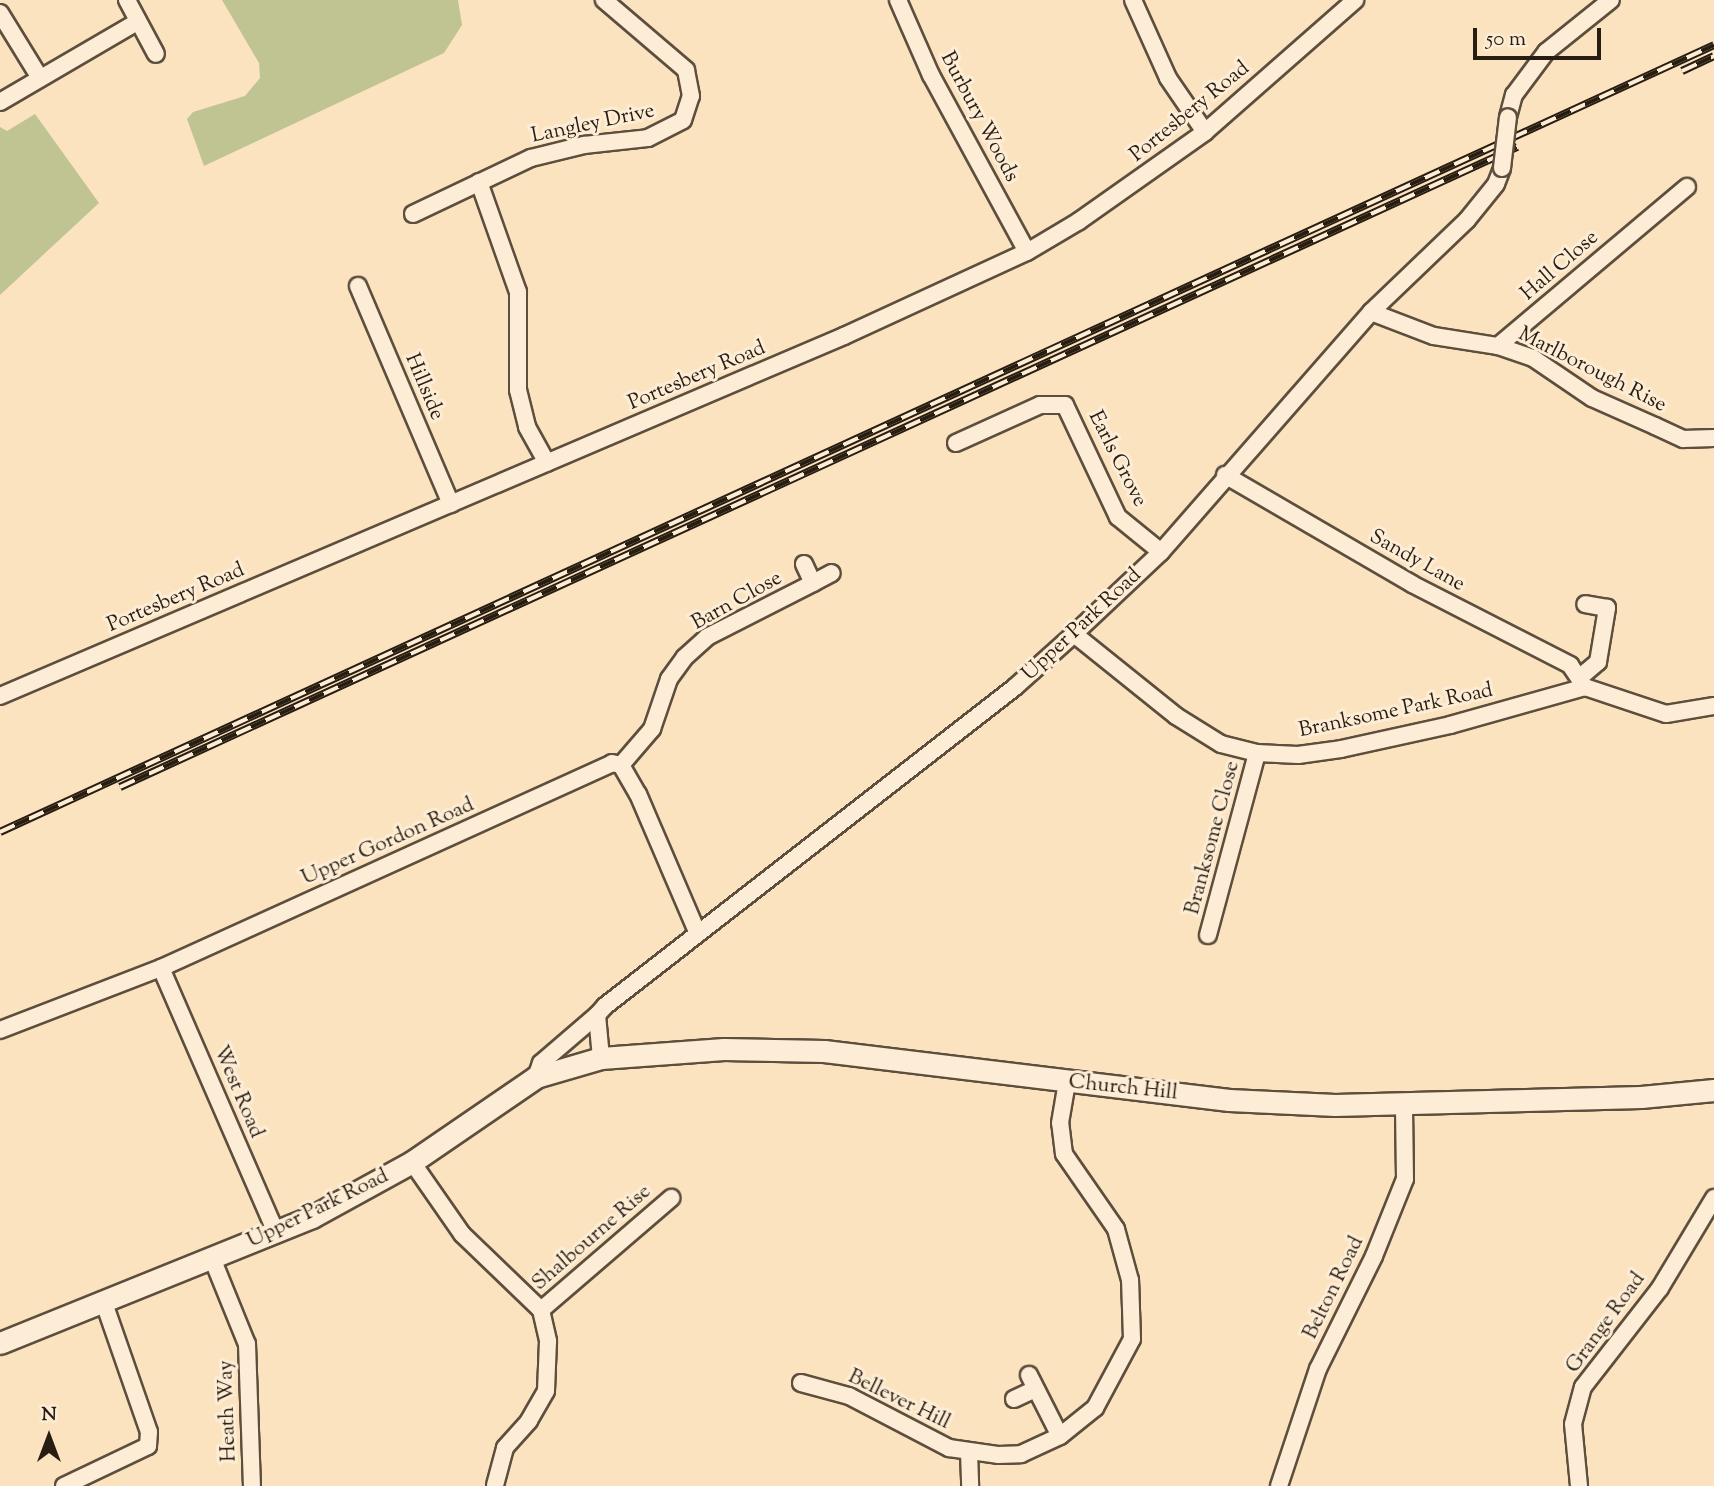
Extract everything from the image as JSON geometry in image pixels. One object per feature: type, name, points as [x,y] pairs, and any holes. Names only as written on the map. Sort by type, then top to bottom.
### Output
[{"type":"street","points":[[127,0],[135,23],[156,54]]},
{"type":"street","name":"Langley Drive","points":[[413,214],[531,158],[604,141],[648,138],[683,120],[691,96],[686,70],[604,0]]},
{"type":"street","name":"Burbury Woods","points":[[898,0],[931,75],[1027,252]]},
{"type":"street","points":[[1133,0],[1168,78],[1205,132]]},
{"type":"street","name":"Portesbery Road","points":[[0,696],[547,463],[1027,252],[1090,214],[1205,132],[1356,0]]},
{"type":"street","name":"Upper Park Road","points":[[0,1343],[276,1233],[350,1199],[412,1162],[536,1077],[541,1063],[597,1015],[1015,687],[1161,552],[1225,475],[1371,312],[1467,220],[1496,184],[1502,168],[1508,117],[1514,95],[1546,52],[1611,0]]},
{"type":"street","points":[[0,13],[40,78]]},
{"type":"street","points":[[0,102],[135,23]]},
{"type":"street","points":[[479,182],[517,292],[518,390],[527,427],[547,463]]},
{"type":"street","name":"Hall Close","points":[[1498,346],[1687,187]]},
{"type":"street","name":"Hillside","points":[[358,286],[451,503]]},
{"type":"street","name":"Marlborough Rise","points":[[1371,312],[1434,336],[1498,346],[1533,358],[1592,398],[1683,439],[1714,438]]},
{"type":"street","name":"Earls Grove","points":[[956,443],[1040,405],[1065,405],[1118,517],[1161,552]]},
{"type":"street","name":"Sandy Lane","points":[[1225,475],[1412,584],[1570,666],[1582,682]]},
{"type":"street","name":"Barn Close","points":[[804,564],[813,583]]},
{"type":"street","name":"Barn Close","points":[[621,765],[652,729],[669,680],[684,658],[707,637],[832,573]]},
{"type":"street","points":[[1586,604],[1607,607],[1598,662],[1582,682],[1667,714],[1714,706]]},
{"type":"street","name":"Branksome Park Road","points":[[1074,634],[1176,716],[1221,744],[1257,753],[1298,755],[1341,749],[1450,725],[1582,682]]},
{"type":"street","name":"Branksome Close","points":[[1208,935],[1257,753]]},
{"type":"street","points":[[621,765],[638,794],[698,934]]},
{"type":"street","name":"Upper Gordon Road","points":[[0,1030],[161,968],[599,769],[621,765]]},
{"type":"street","name":"West Road","points":[[161,968],[276,1233]]},
{"type":"street","points":[[597,1015],[601,1058]]},
{"type":"street","name":"Church Hill","points":[[536,1077],[601,1058],[724,1049],[824,1051],[1229,1100],[1404,1104],[1640,1097],[1714,1090]]},
{"type":"street","name":"Bellever Hill","points":[[801,1382],[849,1396],[931,1441],[969,1452],[1021,1454],[1060,1436],[1095,1408],[1132,1339],[1130,1280],[1116,1229],[1064,1154],[1060,1123],[1067,1082]]},
{"type":"street","name":"Belton Road","points":[[1279,1486],[1281,1469],[1318,1369],[1374,1256],[1405,1179],[1404,1104]]},
{"type":"street","name":"Shalbourne Rise","points":[[412,1162],[461,1234],[541,1310],[548,1340],[546,1391],[529,1421],[505,1448],[495,1486]]},
{"type":"street","name":"Shalbourne Rise","points":[[541,1310],[671,1198]]},
{"type":"street","name":"Grange Road","points":[[1578,1486],[1573,1424],[1583,1387],[1660,1288],[1714,1198]]},
{"type":"street","name":"Heath Way","points":[[212,1258],[247,1344],[253,1486]]},
{"type":"street","points":[[64,1486],[148,1446],[149,1432],[103,1300]]},
{"type":"street","points":[[1014,1399],[1032,1382],[1060,1436]]},
{"type":"street","points":[[969,1452],[970,1486]]},
{"type":"green space","points":[[222,0],[458,0],[462,25],[444,53],[204,166],[187,119],[193,112],[245,96],[260,78],[259,63]]},
{"type":"green space","points":[[35,114],[99,203],[0,295],[0,127],[7,131]]},
{"type":"railway","points":[[0,832],[1714,45]]},
{"type":"railway","points":[[1682,71],[1714,56]]},
{"type":"railway","points":[[120,787],[1517,147]]}]
